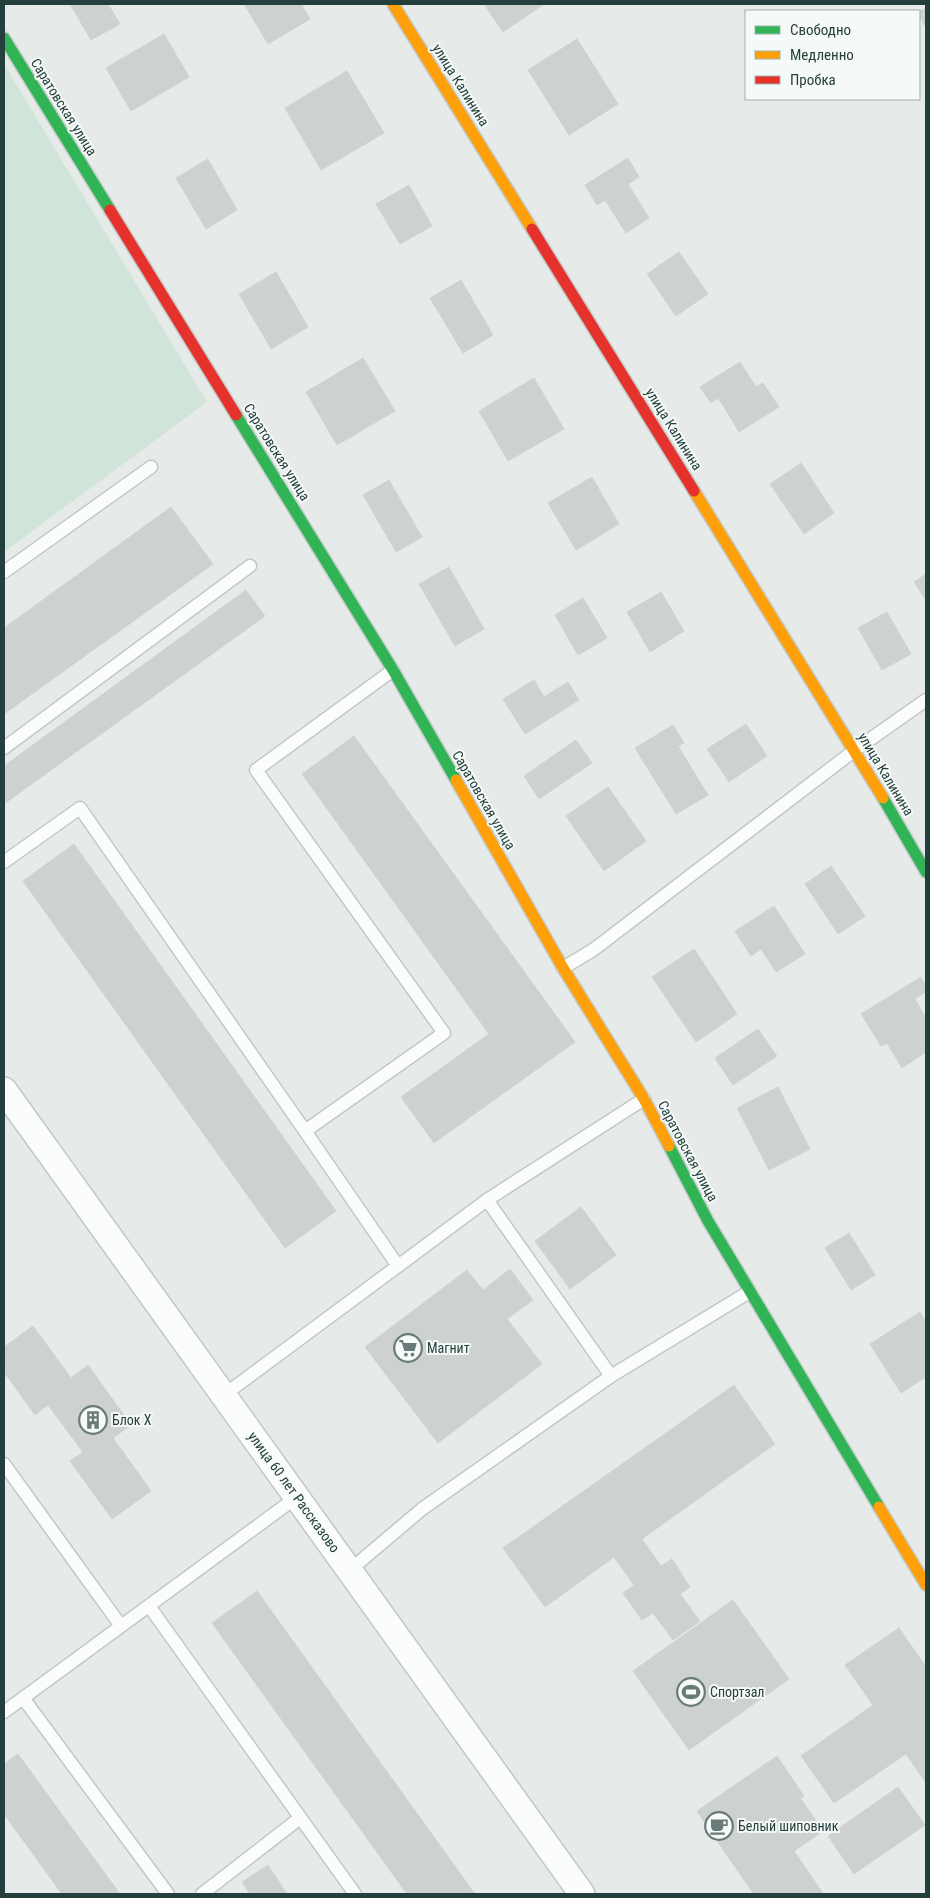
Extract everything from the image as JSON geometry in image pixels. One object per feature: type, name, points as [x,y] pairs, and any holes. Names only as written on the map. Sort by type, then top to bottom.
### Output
[{"type":"street","name":"улица Калинина","points":[[393,4],[855,750],[926,872]]},
{"type":"street","name":"Саратовская улица","points":[[4,38],[393,670],[563,968],[644,1100],[708,1221],[749,1292],[926,1585]]},
{"type":"street","name":"улица 60 лет Рассказово","points":[[4,1090],[582,1894]]},
{"type":"lane","points":[[4,572],[151,467]]},
{"type":"lane","points":[[4,748],[250,566]]},
{"type":"lane","points":[[305,1131],[444,1033],[256,770],[393,670]]},
{"type":"lane","points":[[563,968],[593,950],[855,750],[926,700]]},
{"type":"lane","points":[[4,862],[80,808],[398,1266]]},
{"type":"lane","points":[[224,1395],[487,1200],[644,1100]]},
{"type":"lane","points":[[487,1200],[611,1376]]},
{"type":"lane","points":[[350,1570],[422,1510],[611,1376],[749,1292]]},
{"type":"lane","points":[[4,1464],[121,1626]]},
{"type":"lane","points":[[4,1712],[297,1496]]},
{"type":"lane","points":[[149,1606],[355,1894]]},
{"type":"lane","points":[[23,1698],[168,1894]]},
{"type":"lane","points":[[202,1894],[300,1818]]},
{"type":"green space","points":[[4,64],[207,402],[4,552]]},
{"type":"building","points":[[70,4],[108,4],[120,24],[91,40]]},
{"type":"building","points":[[244,4],[301,4],[310,19],[268,44]]},
{"type":"building","points":[[484,4],[544,4],[503,32]]},
{"type":"building","points":[[926,8],[926,28],[920,18],[920,11]]},
{"type":"building","points":[[164,34],[189,77],[131,111],[106,68]]},
{"type":"building","points":[[577,39],[618,104],[569,135],[528,70]]},
{"type":"building","points":[[347,71],[384,133],[321,170],[285,108]]},
{"type":"building","points":[[628,158],[639,177],[628,184],[649,218],[626,233],[605,200],[597,205],[585,185]]},
{"type":"building","points":[[208,159],[237,210],[206,229],[176,178]]},
{"type":"building","points":[[409,185],[432,226],[400,244],[376,204]]},
{"type":"building","points":[[679,252],[708,294],[676,316],[647,274]]},
{"type":"building","points":[[276,272],[308,327],[271,349],[239,294]]},
{"type":"building","points":[[461,280],[493,335],[463,353],[430,298]]},
{"type":"building","points":[[363,358],[395,411],[337,445],[306,392]]},
{"type":"building","points":[[740,362],[756,387],[724,407],[718,398],[711,403],[700,387]]},
{"type":"building","points":[[534,378],[564,429],[508,461],[479,411]]},
{"type":"building","points":[[763,383],[779,407],[739,432],[724,407]]},
{"type":"building","points":[[801,463],[834,513],[804,534],[770,484]]},
{"type":"building","points":[[592,477],[619,524],[576,550],[548,503]]},
{"type":"building","points":[[389,480],[422,537],[396,552],[363,495]]},
{"type":"building","points":[[171,507],[213,564],[4,714],[4,628]]},
{"type":"building","points":[[449,567],[484,629],[455,646],[419,584]]},
{"type":"building","points":[[926,574],[926,600],[914,582]]},
{"type":"building","points":[[246,590],[265,616],[4,804],[4,766]]},
{"type":"building","points":[[661,592],[684,631],[650,652],[627,612]]},
{"type":"building","points":[[583,598],[607,638],[578,655],[555,615]]},
{"type":"building","points":[[887,612],[911,654],[882,670],[858,628]]},
{"type":"building","points":[[534,680],[544,697],[568,682],[579,700],[525,734],[503,699]]},
{"type":"building","points":[[746,724],[767,756],[729,782],[707,749]]},
{"type":"building","points":[[673,725],[684,743],[678,746],[708,795],[676,814],[635,748]]},
{"type":"building","points":[[354,736],[575,1042],[434,1143],[401,1097],[489,1034],[302,774]]},
{"type":"building","points":[[576,740],[592,763],[539,799],[524,776]]},
{"type":"building","points":[[608,787],[646,841],[604,871],[566,816]]},
{"type":"building","points":[[74,844],[336,1211],[285,1248],[23,881]]},
{"type":"building","points":[[831,866],[865,916],[838,934],[805,884]]},
{"type":"building","points":[[774,906],[805,954],[776,972],[761,949],[751,956],[735,931]]},
{"type":"building","points":[[694,949],[737,1014],[696,1042],[652,977]]},
{"type":"building","points":[[921,977],[926,986],[926,992],[915,999],[926,1018],[926,1052],[902,1068],[887,1043],[881,1046],[861,1014]]},
{"type":"building","points":[[758,1029],[777,1056],[733,1085],[715,1058]]},
{"type":"building","points":[[778,1087],[810,1149],[769,1170],[737,1108]]},
{"type":"building","points":[[581,1207],[616,1255],[570,1289],[535,1241]]},
{"type":"building","points":[[849,1233],[875,1275],[851,1290],[825,1248]]},
{"type":"building","points":[[510,1269],[533,1300],[507,1319],[542,1364],[438,1443],[365,1347],[467,1270],[483,1290]]},
{"type":"building","points":[[920,1312],[926,1322],[926,1377],[901,1393],[870,1344]]},
{"type":"building","name":"Блок Х","points":[[33,1326],[71,1378],[88,1365],[131,1425],[113,1438],[151,1491],[112,1519],[70,1461],[83,1452],[48,1405],[35,1415],[4,1372],[4,1347]]},
{"type":"building","points":[[734,1385],[775,1444],[642,1539],[661,1566],[672,1559],[690,1587],[680,1594],[700,1621],[673,1640],[653,1613],[642,1620],[623,1593],[634,1585],[614,1557],[545,1607],[503,1548]]},
{"type":"building","points":[[257,1591],[475,1894],[407,1894],[212,1623]]},
{"type":"building","points":[[733,1600],[789,1679],[689,1750],[633,1671]]},
{"type":"building","points":[[899,1628],[926,1667],[926,1783],[906,1754],[834,1803],[801,1756],[873,1705],[845,1665]]},
{"type":"building","points":[[18,1754],[120,1894],[62,1894],[4,1814],[4,1764]]},
{"type":"building","points":[[777,1756],[804,1796],[724,1851],[697,1811]]},
{"type":"building","points":[[898,1787],[925,1825],[854,1874],[828,1836]]},
{"type":"building","points":[[801,1799],[823,1831],[794,1851],[822,1892],[818,1894],[754,1894],[724,1851]]},
{"type":"building","points":[[268,1865],[287,1894],[250,1894],[242,1882]]},
{"type":"traffic: fast","points":[[4,38],[110,210]]},
{"type":"traffic: fast","points":[[236,415],[393,670],[456,780]]},
{"type":"traffic: fast","points":[[883,798],[926,872]]},
{"type":"traffic: fast","points":[[669,1146],[708,1221],[879,1507]]},
{"type":"traffic: slow","points":[[393,4],[532,229]]},
{"type":"traffic: slow","points":[[694,491],[883,798]]},
{"type":"traffic: slow","points":[[456,780],[563,968],[644,1099],[669,1146]]},
{"type":"traffic: slow","points":[[879,1507],[926,1585]]},
{"type":"traffic: jam","points":[[110,210],[236,415]]},
{"type":"traffic: jam","points":[[532,229],[694,491]]},
{"type":"place","name":"Магнит","points":[[408,1348]]},
{"type":"place","name":"Блок Х","points":[[93,1420]]},
{"type":"place","name":"Спортзал","points":[[691,1692]]},
{"type":"place","name":"Белый шиповник","points":[[719,1826]]}]
